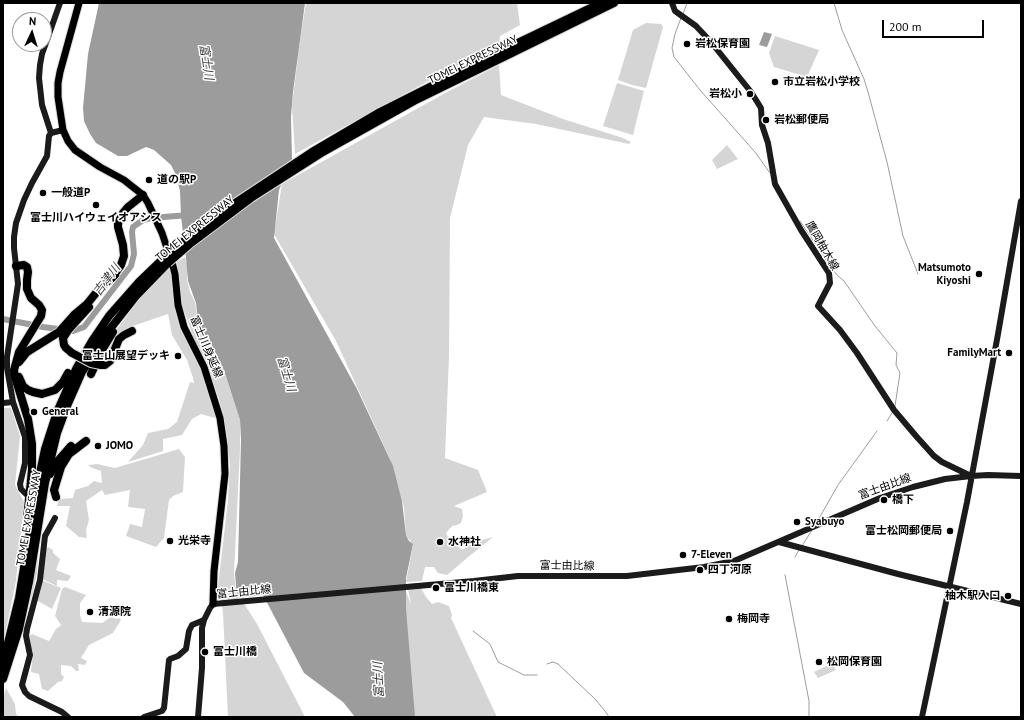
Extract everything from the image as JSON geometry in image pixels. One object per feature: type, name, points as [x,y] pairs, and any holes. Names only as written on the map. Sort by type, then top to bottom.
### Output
[{"type":"highway","name":"TOMEI EXPRESSWAY","points":[[3,659],[15,618],[45,449],[57,412],[70,380],[92,341],[109,316],[127,294],[167,260],[196,231],[226,208],[312,152],[380,112],[509,50],[601,3]]},
{"type":"highway","name":"TOMEI EXPRESSWAY","points":[[509,50],[614,3]]},
{"type":"highway","points":[[132,331],[119,339],[110,361],[105,365],[91,363],[72,353],[66,348],[63,341],[75,314],[87,304],[105,283],[115,275],[121,265],[124,256],[118,223],[128,207],[143,195]]},
{"type":"highway","name":"TOMEI EXPRESSWAY","points":[[4,678],[14,649],[23,611],[45,483],[57,433],[66,406],[96,348],[115,321],[161,270],[167,260]]},
{"type":"highway","points":[[16,266],[24,265],[27,267],[27,289],[31,298],[41,307],[42,313],[19,352],[14,370],[14,377],[28,419],[32,444],[32,470],[28,496],[22,576]]},
{"type":"highway","points":[[91,374],[102,350],[116,328],[139,296],[161,270]]},
{"type":"highway","points":[[71,323],[53,337],[27,352],[20,360],[18,365],[20,382],[32,392],[46,393],[55,390],[59,386],[104,319],[127,294]]},
{"type":"highway","points":[[56,498],[54,490],[61,466],[69,454],[86,442]]},
{"type":"highway","points":[[40,514],[50,475],[57,462],[71,446]]},
{"type":"main road","points":[[26,494],[20,484],[25,464],[25,437],[13,402],[8,382],[7,368],[7,357],[18,284],[14,248],[16,223],[29,189],[47,156],[48,139],[50,134],[42,105],[39,78],[40,65],[42,54],[60,3]]},
{"type":"main road","name":"富士川身延線","points":[[79,3],[58,83],[58,97],[63,130],[68,141],[75,150],[94,164],[124,180],[143,195],[153,213],[162,233],[175,274],[180,314],[184,327],[204,367],[223,434],[225,474],[214,571],[213,604]]},
{"type":"main road","name":"鷹岡柚木線","points":[[672,3],[674,10],[696,26],[759,103],[761,108],[762,125],[769,148],[775,184],[801,230],[829,273],[830,283],[818,306],[840,330],[857,353],[894,410],[934,456],[942,462],[971,476]]},
{"type":"main road","points":[[50,134],[63,130]]},
{"type":"main road","points":[[922,717],[971,476],[1021,201]]},
{"type":"main road","points":[[3,403],[13,402]]},
{"type":"main road","name":"富士由比線","points":[[198,717],[202,668],[202,635],[204,620],[213,604],[518,576],[627,576],[704,567],[734,561],[893,493],[928,483],[971,476],[1021,476]]},
{"type":"main road","points":[[55,518],[45,536],[40,580],[27,629],[26,636],[30,655],[22,685],[24,692],[29,696],[62,712],[68,717]]},
{"type":"main road","points":[[779,542],[1021,604]]},
{"type":"main road","points":[[144,717],[162,711],[164,708],[170,659],[178,656],[184,651],[192,625],[204,620]]},
{"type":"shaded area","points":[[306,3],[517,3],[520,25],[500,36],[499,46],[441,74],[295,154],[292,106]]},
{"type":"shaded area","points":[[646,23],[661,24],[663,27],[646,88],[618,80],[633,30]]},
{"type":"shaded area","points":[[775,36],[819,50],[807,77],[774,67],[769,53]]},
{"type":"shaded area","points":[[499,65],[501,95],[563,119],[623,138],[631,142],[629,144],[536,124],[484,117],[468,145],[450,218],[449,356],[445,458],[478,470],[487,492],[454,506],[462,509],[463,516],[461,523],[452,526],[446,533],[448,537],[462,550],[472,543],[493,537],[447,575],[438,573],[434,567],[425,567],[422,581],[406,582],[413,545],[406,535],[404,507],[390,459],[336,341],[274,234],[282,184],[447,92]]},
{"type":"shaded area","points":[[617,83],[644,91],[633,135],[603,126]]},
{"type":"shaded area","points":[[727,145],[738,159],[717,169],[712,160]]},
{"type":"shaded area","points":[[185,257],[187,264],[187,280],[190,292],[195,302],[198,322],[224,370],[240,420],[234,575],[237,598],[245,605],[257,624],[305,717],[228,717],[223,613],[221,598],[218,595],[218,587],[228,500],[230,465],[225,426],[219,399],[205,359],[195,341],[181,302],[177,262]]},
{"type":"shaded area","points":[[173,266],[174,298],[207,377],[215,418],[201,414],[192,419],[182,435],[163,439],[163,451],[128,462],[143,445],[148,433],[168,429],[177,422],[190,382],[194,383],[193,378],[187,360],[172,335],[168,314],[127,328],[101,362],[101,359],[114,333],[148,288],[159,275]]},
{"type":"shaded area","points":[[3,408],[11,408],[20,436],[15,485],[24,502],[16,581],[3,644]]},
{"type":"shaded area","points":[[179,449],[185,457],[183,492],[173,496],[169,500],[164,538],[156,547],[126,536],[130,524],[142,527],[145,509],[128,507],[130,490],[105,495],[102,490],[86,501],[89,520],[86,530],[87,538],[79,537],[66,526],[70,506],[57,506],[59,499],[73,498],[75,490],[88,486],[94,481],[102,483],[101,471],[88,465],[97,464],[115,468]]},
{"type":"shaded area","points":[[48,547],[53,550],[53,553],[60,559],[56,570],[71,576],[68,581],[57,580],[57,586],[42,579],[46,549]]},
{"type":"shaded area","points":[[38,560],[33,593],[22,629],[33,572]]},
{"type":"shaded area","points":[[41,580],[61,588],[52,609],[36,600]]},
{"type":"shaded area","points":[[65,587],[86,595],[80,603],[80,615],[82,622],[102,623],[111,617],[117,619],[119,618],[121,620],[113,633],[89,645],[81,658],[87,661],[85,665],[78,664],[79,671],[76,671],[71,666],[61,665],[61,674],[64,677],[62,681],[58,682],[48,691],[42,689],[39,674],[31,672],[33,653],[28,637],[32,634],[49,641],[56,629],[61,625],[55,616],[62,589]]},
{"type":"shaded area","points":[[421,588],[432,604],[438,602],[449,606],[452,615],[451,618],[497,717],[412,717],[404,668],[406,591],[411,605],[408,589]]},
{"type":"shaded area","points":[[832,663],[836,670],[818,678],[814,672]]},
{"type":"shaded area","points":[[6,688],[15,704],[16,714],[19,717],[3,717],[3,697]]},
{"type":"water","name":"富士川","points":[[99,3],[305,3],[293,92],[291,117],[292,159],[279,190],[274,238],[357,389],[393,466],[402,501],[406,535],[409,541],[413,544],[406,578],[406,609],[415,717],[355,717],[343,702],[304,673],[263,595],[237,598],[235,573],[238,562],[241,440],[240,420],[224,370],[210,342],[203,333],[198,321],[196,303],[188,281],[181,216],[180,191],[176,175],[171,165],[154,150],[146,147],[127,156],[118,156],[96,143],[84,121],[83,108],[88,54]]},
{"type":"water","points":[[764,32],[772,34],[767,47],[759,45]]},
{"type":"waterway","points":[[683,14],[687,3]]},
{"type":"waterway","points":[[834,3],[842,30],[864,79],[887,162],[903,236],[918,274]]},
{"type":"waterway","points":[[681,18],[672,48],[674,57],[700,90],[755,152],[770,173]]},
{"type":"waterway","name":"吉津川","points":[[3,319],[73,331],[84,327],[131,266],[134,254],[133,227],[143,220],[151,218],[189,215]]},
{"type":"waterway","points":[[800,221],[831,267],[844,281],[875,326],[897,353],[896,365],[900,373],[895,406]]},
{"type":"waterway","points":[[887,421],[892,413]]},
{"type":"waterway","points":[[817,522],[838,485],[877,431]]},
{"type":"waterway","points":[[802,546],[812,530]]},
{"type":"waterway","points":[[795,557],[799,550]]},
{"type":"waterway","points":[[785,575],[809,701],[809,717]]},
{"type":"waterway","points":[[473,631],[490,644],[498,662],[524,675],[537,675]]},
{"type":"waterway","points":[[547,664],[553,662],[558,664],[595,699],[609,717]]},
{"type":"place","name":"岩松保育園","points":[[687,44]]},
{"type":"place","name":"市立岩松小学校","points":[[775,82]]},
{"type":"place","name":"岩松小","points":[[750,94]]},
{"type":"place","name":"岩松郵便局","points":[[766,120]]},
{"type":"place","name":"道の駅P","points":[[149,180]]},
{"type":"place","name":"一般道P","points":[[43,193]]},
{"type":"place","name":"富士川ハイウェイオアシス","points":[[96,205]]},
{"type":"place","name":"Matsumoto Kiyoshi","points":[[979,274]]},
{"type":"place","name":"FamilyMart","points":[[1009,353]]},
{"type":"place","name":"富士山展望デッキ","points":[[178,356]]},
{"type":"place","name":"General","points":[[34,412]]},
{"type":"place","name":"JOMO","points":[[98,446]]},
{"type":"place","name":"橋下","points":[[884,500]]},
{"type":"place","name":"Syabuyo","points":[[797,522]]},
{"type":"place","name":"富士松岡郵便局","points":[[950,531]]},
{"type":"place","name":"光栄寺","points":[[170,541]]},
{"type":"place","name":"水神社","points":[[440,542]]},
{"type":"place","name":"7-Eleven","points":[[683,555]]},
{"type":"place","name":"四丁河原","points":[[700,570]]},
{"type":"place","name":"富士川橋東","points":[[436,588]]},
{"type":"place","name":"柚木駅入口","points":[[1008,596]]},
{"type":"place","name":"清源院","points":[[90,612]]},
{"type":"place","name":"梅岡寺","points":[[729,619]]},
{"type":"place","name":"富士川橋","points":[[205,652]]},
{"type":"place","name":"松岡保育園","points":[[819,662]]}]
